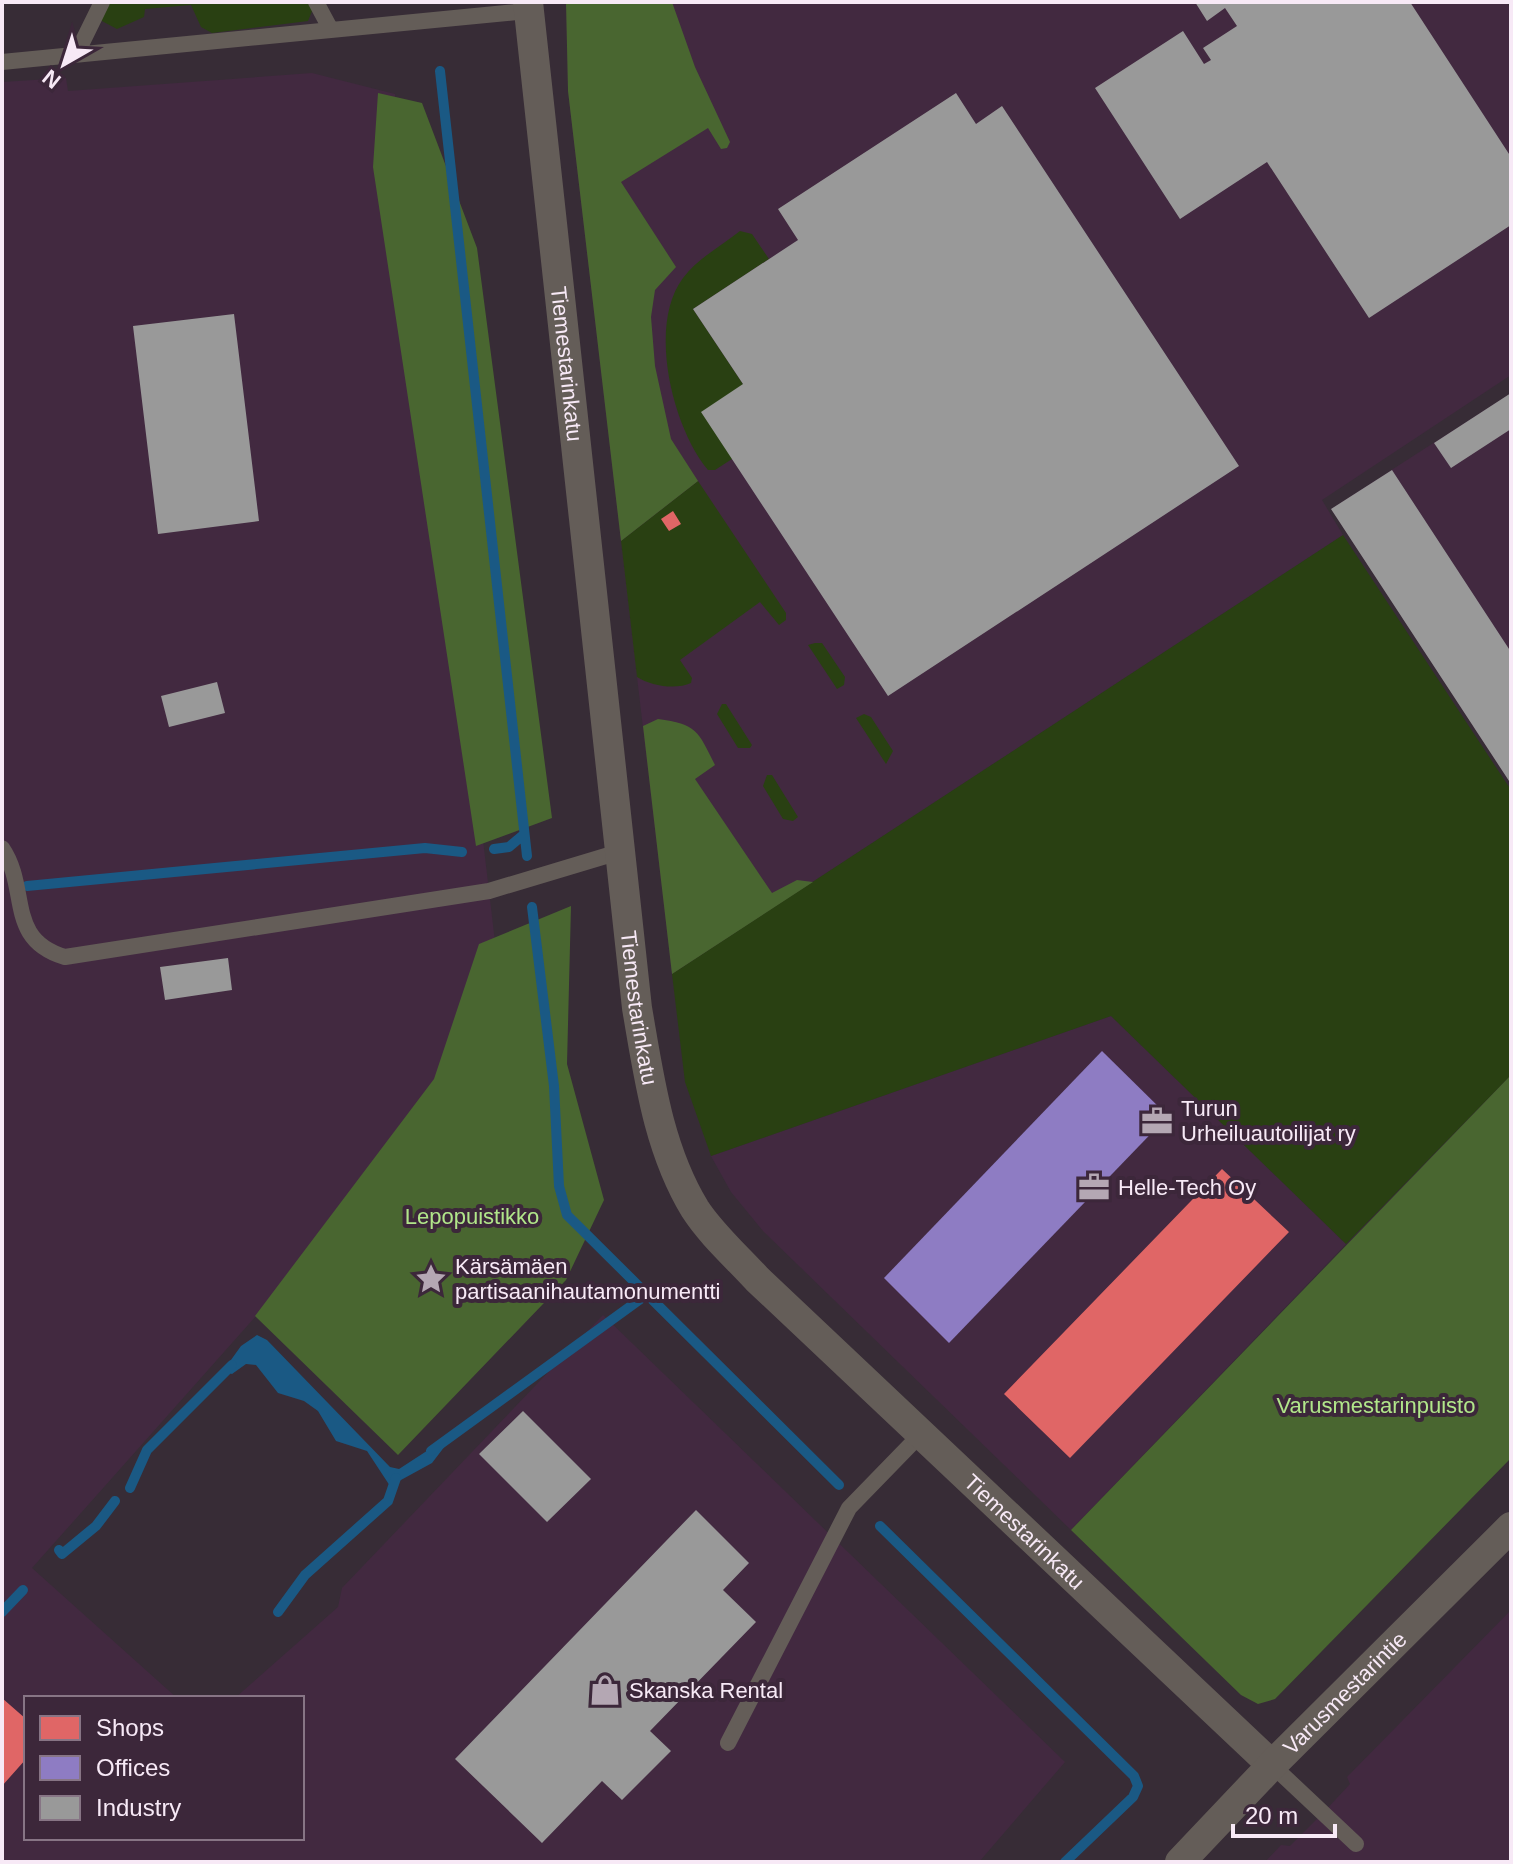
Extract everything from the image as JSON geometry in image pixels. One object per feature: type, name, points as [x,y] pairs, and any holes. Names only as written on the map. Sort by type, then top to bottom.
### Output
[{"type":"street","name":"Tiemestarinkatu","points":[[528,7],[637,1008],[655,1107],[671,1162],[696,1211],[757,1279],[919,1436],[1272,1765]]},
{"type":"street","name":"Varusmestarintie","points":[[1180,1862],[1272,1765],[1511,1527]]},
{"type":"lane","points":[[76,55],[102,2]]},
{"type":"lane","points":[[316,2],[331,30]]},
{"type":"lane","points":[[2,62],[528,7]]},
{"type":"lane","points":[[2,848],[13,871],[28,933],[38,944],[65,957],[489,891],[619,852]]},
{"type":"lane","points":[[728,1743],[849,1508],[919,1436]]},
{"type":"lane","points":[[1272,1765],[1356,1844]]},
{"type":"shaded area","points":[[566,2],[1506,2],[1511,10],[1511,375],[1322,500],[1343,535],[672,974],[568,91]]},
{"type":"shaded area","points":[[312,73],[395,94],[506,1035],[32,1568],[175,1696],[24,1696],[24,1840],[304,1840],[304,1696],[237,1696],[338,1607],[342,1588],[603,1315],[1065,1762],[979,1862],[2,1862],[2,82],[66,78],[68,91]]},
{"type":"shaded area","points":[[1511,393],[1511,784],[1331,509]]},
{"type":"shaded area","points":[[1111,1016],[1346,1244],[1071,1530],[763,1231],[731,1192],[711,1156]]},
{"type":"shaded area","points":[[1511,1610],[1511,1862],[1265,1862],[1281,1845],[1290,1846],[1323,1813],[1350,1784],[1347,1777]]},
{"type":"green space","points":[[110,2],[310,2],[312,11],[308,21],[212,33],[201,27],[191,5],[145,9],[144,17],[117,29],[100,20]]},
{"type":"green space","points":[[566,2],[672,2],[695,67],[730,142],[727,148],[721,149],[708,128],[621,182],[676,267],[655,290],[651,317],[655,366],[671,439],[698,481],[621,541],[568,91]]},
{"type":"green space","points":[[378,93],[422,103],[477,248],[552,818],[476,846],[373,167]]},
{"type":"green space","points":[[740,231],[752,234],[769,259],[693,309],[743,384],[732,459],[715,470],[708,470],[695,452],[675,403],[666,349],[667,322],[672,298],[683,278],[702,259]]},
{"type":"green space","points":[[698,481],[786,613],[786,620],[779,625],[760,602],[680,660],[692,678],[691,683],[671,687],[656,685],[637,677],[621,541]]},
{"type":"green space","points":[[1343,535],[1511,790],[1511,1075],[1346,1244],[1111,1016],[711,1156],[685,1082],[672,974]]},
{"type":"green space","points":[[822,643],[845,677],[844,685],[837,689],[808,645]]},
{"type":"green space","points":[[722,704],[726,704],[752,745],[750,748],[738,748],[717,714]]},
{"type":"green space","points":[[864,714],[871,717],[893,751],[886,764],[856,718]]},
{"type":"green space","points":[[658,719],[689,727],[700,737],[715,765],[695,779],[772,893],[797,880],[813,882],[672,974],[643,726]]},
{"type":"green space","points":[[767,775],[772,775],[798,817],[793,821],[783,819],[763,786]]},
{"type":"green space","name":"Lepopuistikko","points":[[571,906],[567,1064],[604,1200],[566,1280],[398,1455],[255,1316],[434,1079],[479,944]]},
{"type":"green space","name":"Varusmestarinpuisto","points":[[1511,1075],[1511,1458],[1275,1699],[1258,1704],[1241,1695],[1071,1530]]},
{"type":"water","points":[[257,1335],[267,1340],[390,1467],[399,1469],[439,1443],[445,1446],[432,1463],[390,1486],[367,1451],[336,1441],[318,1411],[304,1401],[278,1393],[256,1365],[246,1364],[232,1374],[223,1371],[241,1346]]},
{"type":"building: Shops","points":[[673,511],[681,524],[669,531],[661,519]]},
{"type":"building: Shops","points":[[1222,1169],[1289,1232],[1070,1458],[1004,1394]]},
{"type":"building: Shops","points":[[2,1698],[24,1717],[24,1761],[2,1786]]},
{"type":"building: Offices","points":[[1102,1051],[1168,1116],[949,1343],[884,1278]]},
{"type":"building: Industry","points":[[1195,2],[1410,2],[1511,157],[1511,225],[1369,318],[1267,162],[1180,219],[1095,88],[1183,31],[1204,64],[1211,60],[1203,48],[1237,26],[1225,8],[1207,21]]},
{"type":"building: Industry","points":[[956,93],[976,124],[1002,106],[1239,466],[888,696],[701,412],[743,384],[693,309],[798,240],[778,209]]},
{"type":"building: Industry","points":[[234,314],[259,521],[158,534],[133,326]]},
{"type":"building: Industry","points":[[1511,393],[1511,429],[1451,468],[1434,443]]},
{"type":"building: Industry","points":[[1392,470],[1511,652],[1511,784],[1331,509]]},
{"type":"building: Industry","points":[[217,682],[225,713],[169,727],[161,696]]},
{"type":"building: Industry","points":[[228,958],[232,990],[165,1000],[160,967]]},
{"type":"building: Industry","points":[[523,1411],[591,1479],[547,1522],[479,1454]]},
{"type":"building: Industry","points":[[696,1510],[749,1563],[723,1590],[756,1622],[650,1731],[671,1751],[622,1800],[602,1781],[542,1843],[455,1759]]},
{"type":"waterway","points":[[440,71],[527,856]]},
{"type":"waterway","points":[[494,849],[509,847],[522,836]]},
{"type":"waterway","points":[[27,886],[425,848],[462,852]]},
{"type":"waterway","points":[[532,907],[554,1086],[559,1186],[567,1215],[839,1485]]},
{"type":"waterway","points":[[431,1451],[646,1295]]},
{"type":"waterway","points":[[130,1488],[147,1450],[232,1365]]},
{"type":"waterway","points":[[278,1612],[305,1575],[388,1501],[396,1478]]},
{"type":"waterway","points":[[59,1550],[62,1554],[96,1526],[115,1501]]},
{"type":"waterway","points":[[880,1526],[1134,1776],[1138,1786],[1133,1797],[1065,1862]]},
{"type":"waterway","points":[[2,1612],[23,1590]]},
{"type":"place","name":"Turun Urheiluautoilijat ry","points":[[1157,1121]]},
{"type":"place","name":"Helle-Tech Oy","points":[[1094,1187]]},
{"type":"place","name":"Kärsämäen partisaanihautamonumentti","points":[[431,1279]]},
{"type":"place","name":"Skanska Rental","points":[[605,1690]]}]
